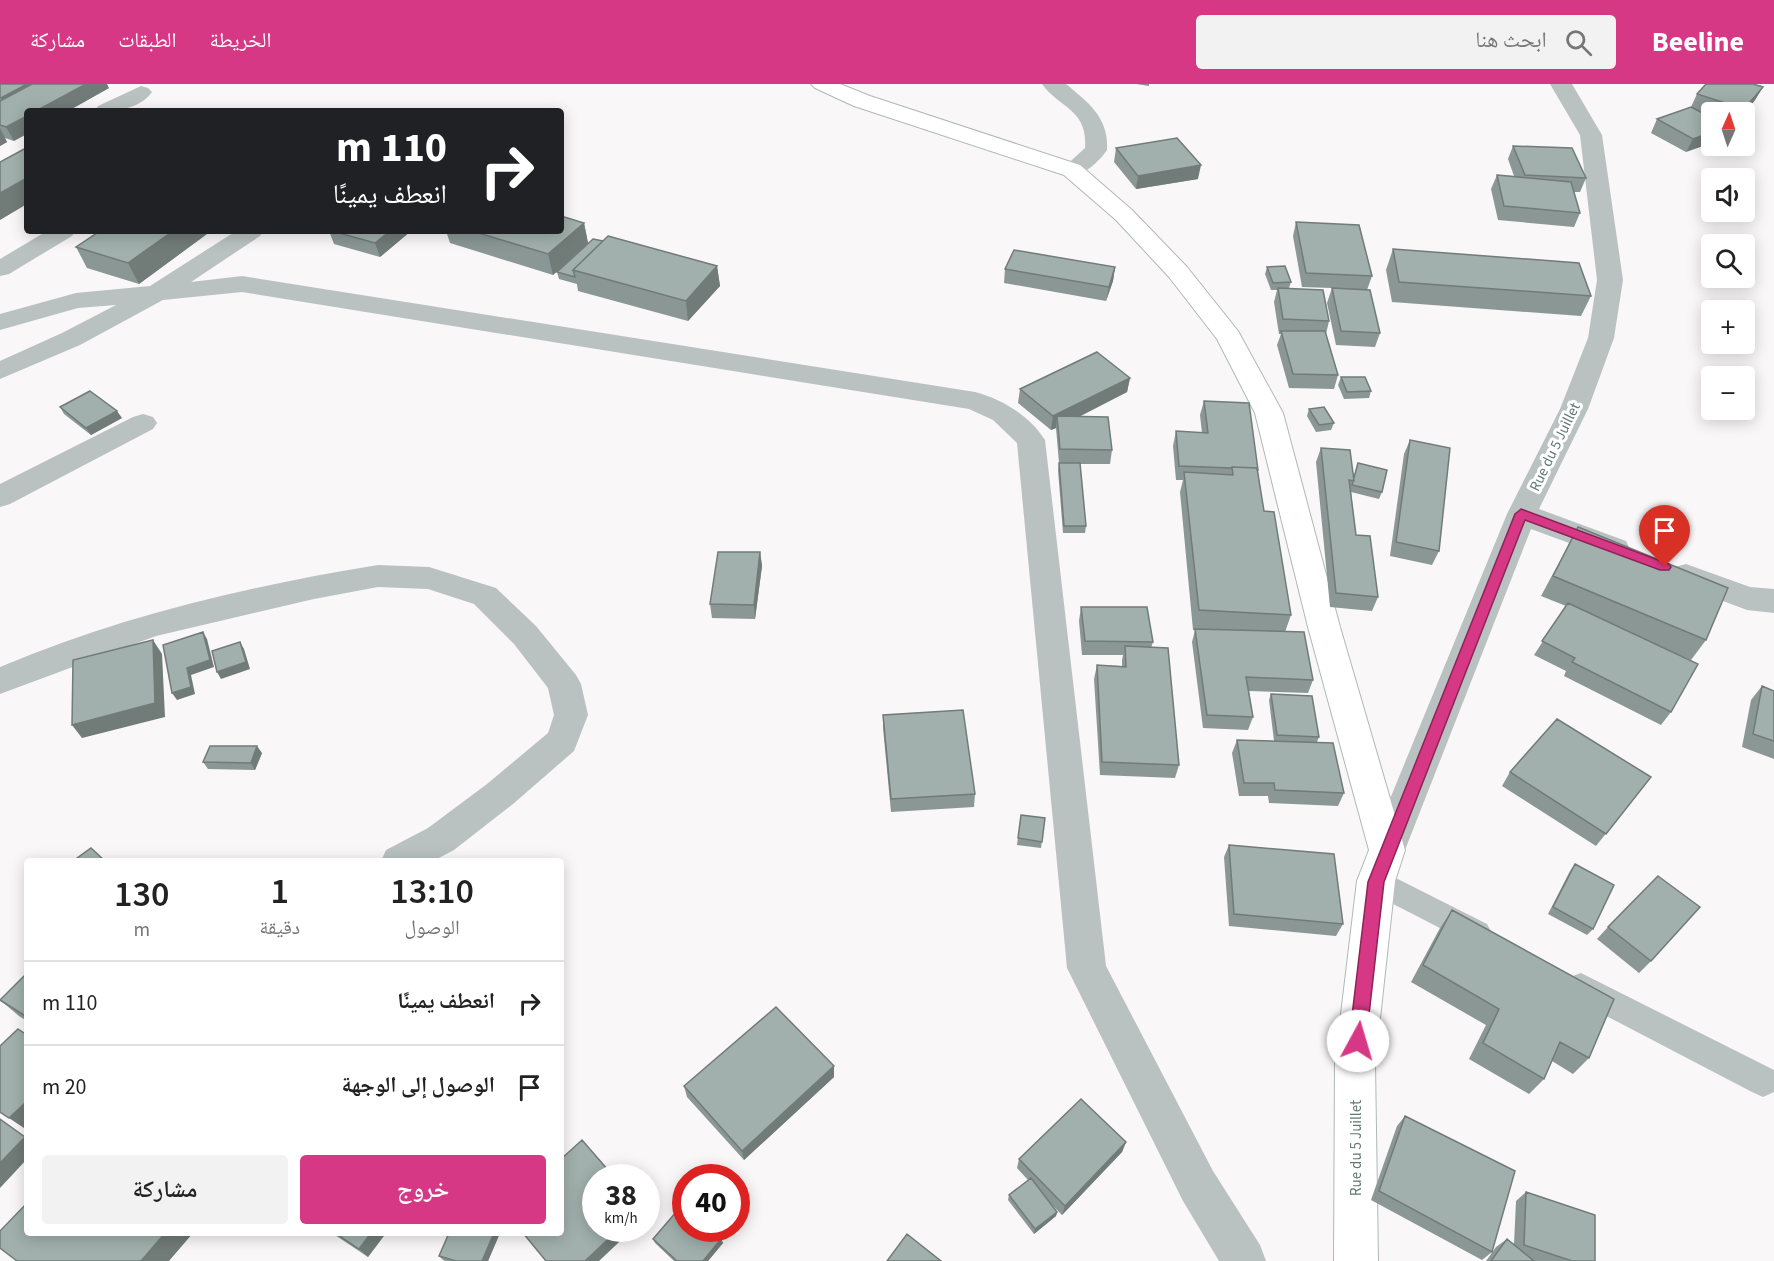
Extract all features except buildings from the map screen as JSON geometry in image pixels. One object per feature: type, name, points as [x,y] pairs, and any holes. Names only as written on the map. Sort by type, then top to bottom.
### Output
[{"type":"street","points":[[822,84],[862,101],[1072,170],[1124,215],[1178,272],[1229,337],[1269,413],[1382,866]]},
{"type":"street","points":[[1053,84],[1092,118],[1098,135],[1096,150],[1072,170]]},
{"type":"street","name":"Rue du 5 Juillet","points":[[1356,1261],[1355,1064],[1382,866],[1521,514],[1574,409],[1601,338],[1610,280],[1591,135],[1561,84]]},
{"type":"street","points":[[112,108],[141,92]]},
{"type":"street","points":[[0,269],[59,234]]},
{"type":"street","points":[[0,371],[71,339],[158,292],[247,234]]},
{"type":"street","points":[[0,322],[76,301],[242,284],[975,401],[1003,414],[1031,440],[1087,968],[1198,1186],[1244,1261]]},
{"type":"street","points":[[0,497],[143,423]]},
{"type":"street","points":[[1521,514],[1747,598],[1774,601]]},
{"type":"street","points":[[0,681],[35,666],[152,625],[314,587],[378,576],[429,578],[485,596],[525,635],[564,684],[571,715],[562,741],[500,795],[441,839],[405,858]]},
{"type":"lane","points":[[1382,866],[1501,946]]},
{"type":"lane","points":[[1554,973],[1763,1080]]},
{"type":"route","points":[[1358,1041],[1376,882],[1521,514],[1665,567]]}]
